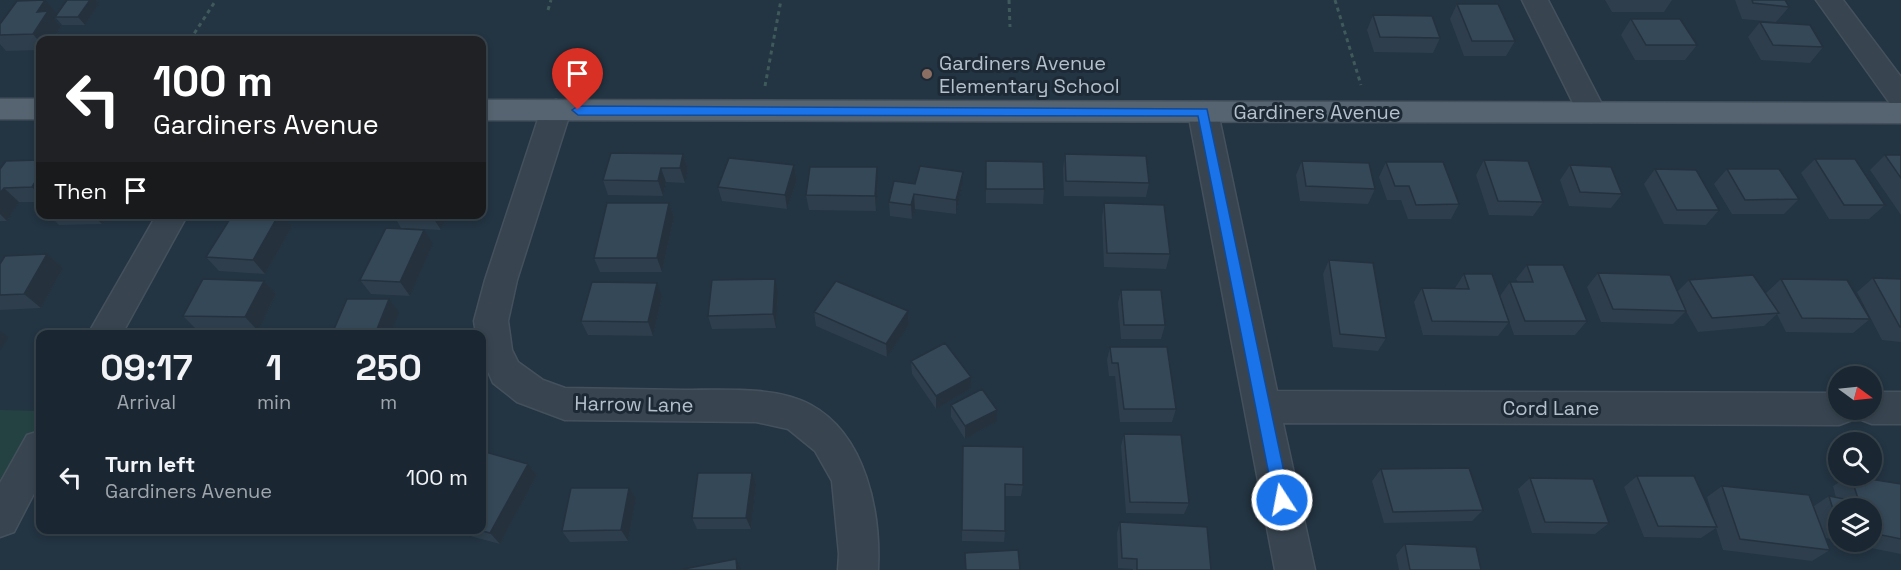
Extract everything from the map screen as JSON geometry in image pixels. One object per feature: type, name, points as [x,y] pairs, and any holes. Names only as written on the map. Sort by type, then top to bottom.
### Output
[{"type":"main road","points":[[0,109],[36,109]]},
{"type":"main road","name":"Gardiners Avenue","points":[[486,110],[1901,113]]},
{"type":"street","points":[[1535,0],[1591,112]]},
{"type":"street","points":[[1829,0],[1901,98]]},
{"type":"street","name":"Harrow Lane","points":[[556,110],[501,280],[491,321],[495,350],[505,372],[530,392],[565,404],[756,406],[798,416],[828,439],[850,479],[859,554],[858,570]]},
{"type":"street","points":[[1203,112],[1295,570]]},
{"type":"street","points":[[107,330],[170,219]]},
{"type":"street","name":"Cord Lane","points":[[1264,407],[1828,408]]},
{"type":"street","points":[[1882,408],[1901,408]]},
{"type":"street","points":[[0,519],[36,454]]},
{"type":"path","points":[[193,36],[216,0]]},
{"type":"path","points":[[548,10],[551,0]]},
{"type":"path","points":[[761,111],[781,0]]},
{"type":"path","points":[[1009,0],[1010,27]]},
{"type":"path","points":[[1335,0],[1369,112]]},
{"type":"green space","points":[[0,410],[36,411],[36,442],[9,492],[0,492]]},
{"type":"building","points":[[45,0],[37,12],[48,11],[33,34],[0,35],[0,24],[17,1]]},
{"type":"building","points":[[67,0],[90,0],[78,17],[55,17]]},
{"type":"building","points":[[1752,0],[1785,0],[1789,7],[1753,3]]},
{"type":"building","points":[[1457,4],[1498,4],[1515,41],[1472,41]]},
{"type":"building","points":[[1373,15],[1432,16],[1440,38],[1380,37]]},
{"type":"building","points":[[1631,19],[1680,19],[1697,45],[1646,45]]},
{"type":"building","points":[[1760,22],[1810,25],[1823,47],[1773,45]]},
{"type":"building","points":[[611,153],[683,154],[680,168],[661,168],[658,181],[603,180]]},
{"type":"building","points":[[1065,154],[1146,156],[1149,183],[1066,181]]},
{"type":"building","points":[[1885,155],[1901,155],[1901,178]]},
{"type":"building","points":[[729,158],[794,165],[785,195],[718,187]]},
{"type":"building","points":[[1815,159],[1855,159],[1885,205],[1844,205]]},
{"type":"building","points":[[36,160],[36,180],[32,187],[4,188],[0,193],[0,169],[6,161]]},
{"type":"building","points":[[1484,160],[1528,161],[1543,202],[1498,201]]},
{"type":"building","points":[[986,161],[1043,162],[1044,189],[986,189]]},
{"type":"building","points":[[1302,161],[1369,163],[1375,189],[1306,186]]},
{"type":"building","points":[[1386,162],[1443,162],[1459,204],[1416,205],[1409,186],[1395,186]]},
{"type":"building","points":[[1570,165],[1611,167],[1622,194],[1580,192]]},
{"type":"building","points":[[920,166],[963,172],[956,200],[914,194],[911,205],[889,202],[894,181],[915,184]]},
{"type":"building","points":[[810,167],[877,167],[875,196],[806,195]]},
{"type":"building","points":[[1655,169],[1696,170],[1719,210],[1677,210]]},
{"type":"building","points":[[1727,169],[1779,169],[1799,199],[1745,200]]},
{"type":"building","points":[[607,203],[669,203],[657,258],[594,258]]},
{"type":"building","points":[[1104,203],[1164,205],[1170,254],[1107,253]]},
{"type":"building","points":[[230,219],[276,219],[253,260],[206,257]]},
{"type":"building","points":[[386,228],[424,230],[400,282],[360,280]]},
{"type":"building","points":[[47,254],[24,294],[0,295],[0,264],[5,256]]},
{"type":"building","points":[[1329,260],[1373,263],[1386,338],[1340,334]]},
{"type":"building","points":[[1527,265],[1563,265],[1587,321],[1525,321],[1510,282],[1533,282]]},
{"type":"building","points":[[1598,273],[1670,275],[1686,311],[1613,309]]},
{"type":"building","points":[[1464,274],[1492,274],[1509,322],[1432,321],[1422,288],[1469,289]]},
{"type":"building","points":[[1753,275],[1779,313],[1712,318],[1689,280]]},
{"type":"building","points":[[1873,278],[1901,279],[1901,327],[1900,327]]},
{"type":"building","points":[[203,279],[264,281],[245,317],[183,316]]},
{"type":"building","points":[[775,279],[773,314],[708,316],[712,280]]},
{"type":"building","points":[[1781,279],[1847,280],[1870,319],[1802,318]]},
{"type":"building","points":[[836,281],[908,311],[886,344],[814,312]]},
{"type":"building","points":[[592,282],[657,283],[648,322],[581,321]]},
{"type":"building","points":[[1121,290],[1161,290],[1165,325],[1124,325]]},
{"type":"building","points":[[347,299],[389,299],[377,330],[334,330]]},
{"type":"building","points":[[945,343],[971,377],[936,396],[911,361]]},
{"type":"building","points":[[1110,347],[1167,347],[1176,409],[1124,409],[1118,363],[1112,363]]},
{"type":"building","points":[[982,389],[997,410],[965,426],[951,405]]},
{"type":"building","points":[[1124,434],[1181,435],[1189,503],[1130,502]]},
{"type":"building","points":[[963,446],[1023,447],[1023,485],[1005,484],[1005,531],[962,530]]},
{"type":"building","points":[[486,452],[528,464],[490,533],[486,532]]},
{"type":"building","points":[[1469,468],[1483,510],[1393,512],[1381,469]]},
{"type":"building","points":[[698,473],[752,473],[746,518],[692,518]]},
{"type":"building","points":[[1637,476],[1694,476],[1717,527],[1658,526]]},
{"type":"building","points":[[1530,478],[1593,479],[1609,523],[1545,522]]},
{"type":"building","points":[[1882,481],[1901,484],[1901,539],[1882,535],[1882,498],[1858,498],[1854,486],[1882,486]]},
{"type":"building","points":[[1722,486],[1809,495],[1828,550],[1740,539]]},
{"type":"building","points":[[571,488],[629,488],[621,530],[562,531]]},
{"type":"building","points":[[1120,522],[1207,527],[1211,570],[1137,570],[1137,559],[1122,558]]},
{"type":"building","points":[[1405,544],[1476,547],[1481,570],[1410,570]]},
{"type":"building","points":[[1018,550],[1020,570],[966,570],[965,553]]},
{"type":"building","points":[[736,559],[737,570],[684,569]]},
{"type":"place","name":"Gardiners Avenue Elementary School","points":[[927,74]]},
{"type":"route","points":[[578,110],[1203,112],[1282,500]]}]
